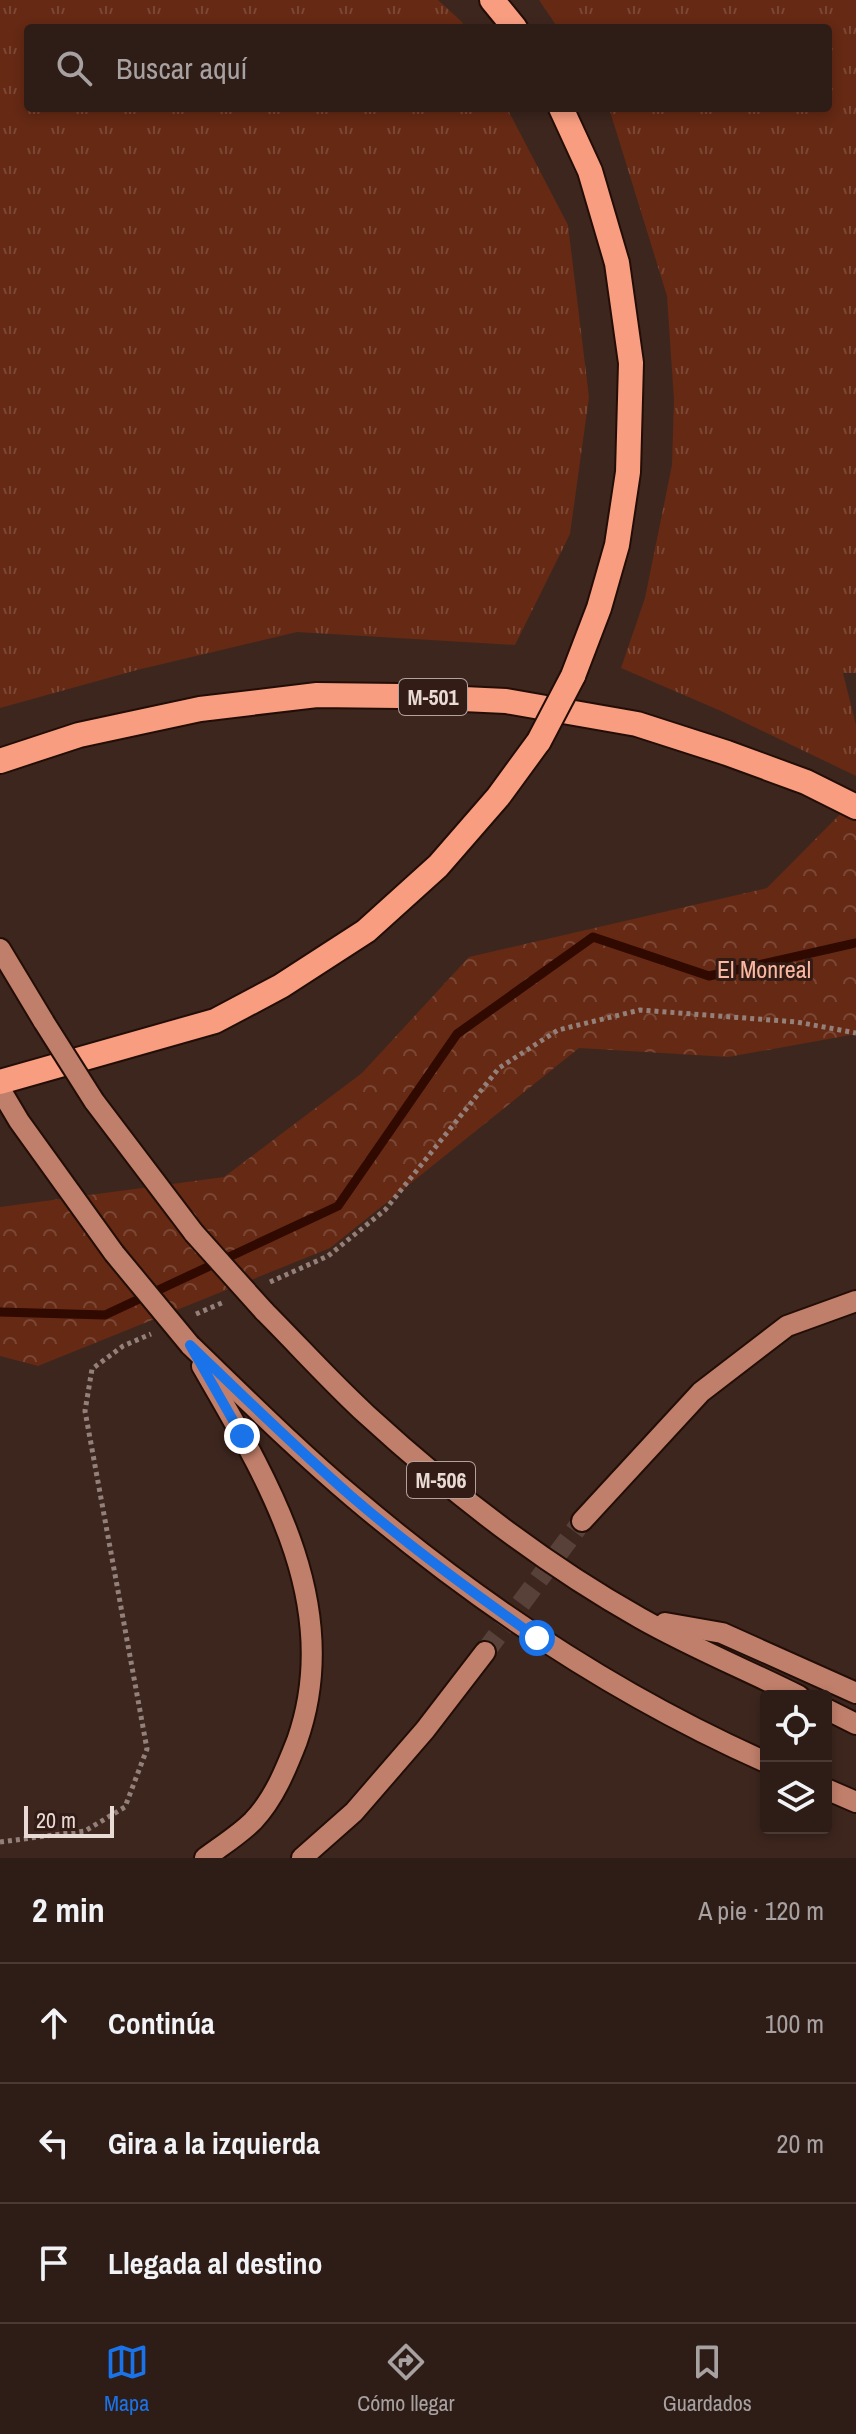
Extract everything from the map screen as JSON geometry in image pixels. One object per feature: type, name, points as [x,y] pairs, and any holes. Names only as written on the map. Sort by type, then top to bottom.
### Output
[{"type":"highway","points":[[492,0],[512,24]]},
{"type":"highway","points":[[0,1082],[215,1021],[281,986],[366,931],[438,866],[498,797],[539,741],[573,676],[599,608],[617,545],[628,472],[631,363],[617,263],[590,171],[563,112]]},
{"type":"highway","name":"M-501","points":[[0,761],[79,735],[200,709],[317,695],[506,701],[637,724],[793,777],[856,807]]},
{"type":"main road","name":"M-506","points":[[0,949],[94,1101],[194,1233],[264,1311],[365,1413],[444,1483],[568,1573],[641,1619],[787,1690]]},
{"type":"main road","name":"M-506","points":[[0,1089],[19,1121],[114,1253],[190,1345],[353,1498],[472,1592],[537,1638],[607,1680],[760,1759]]},
{"type":"main road","points":[[582,1521],[701,1392],[787,1326],[856,1301]]},
{"type":"main road","points":[[190,1345],[281,1511],[308,1593],[311,1671],[302,1725],[284,1777],[253,1820],[205,1858]]},
{"type":"main road","points":[[641,1619],[722,1633],[856,1693]]},
{"type":"main road","points":[[302,1858],[354,1812],[425,1730],[485,1652]]},
{"type":"main road","points":[[832,1712],[856,1724]]},
{"type":"main road","points":[[832,1792],[856,1802]]},
{"type":"green space","points":[[0,0],[438,0],[463,24],[24,24],[24,112],[509,112],[568,225],[589,397],[570,534],[515,645],[297,632],[137,670],[0,708]]},
{"type":"green space","points":[[539,0],[856,0],[856,673],[843,673],[856,725],[856,776],[721,711],[621,668],[645,598],[672,465],[674,400],[667,296],[610,112],[832,112],[832,24],[555,24]]},
{"type":"green space","name":"El Monreal","points":[[856,798],[856,1034],[728,1057],[579,1048],[330,1248],[38,1366],[0,1356],[0,1207],[224,1177],[362,1073],[469,957],[767,888]]},
{"type":"waterway","points":[[0,1312],[105,1315],[338,1206],[457,1034],[593,937],[709,976],[856,943]]},
{"type":"tunnel","points":[[485,1652],[582,1521]]},
{"type":"route","points":[[242,1436],[190,1345],[353,1498],[472,1592],[537,1638]]}]
